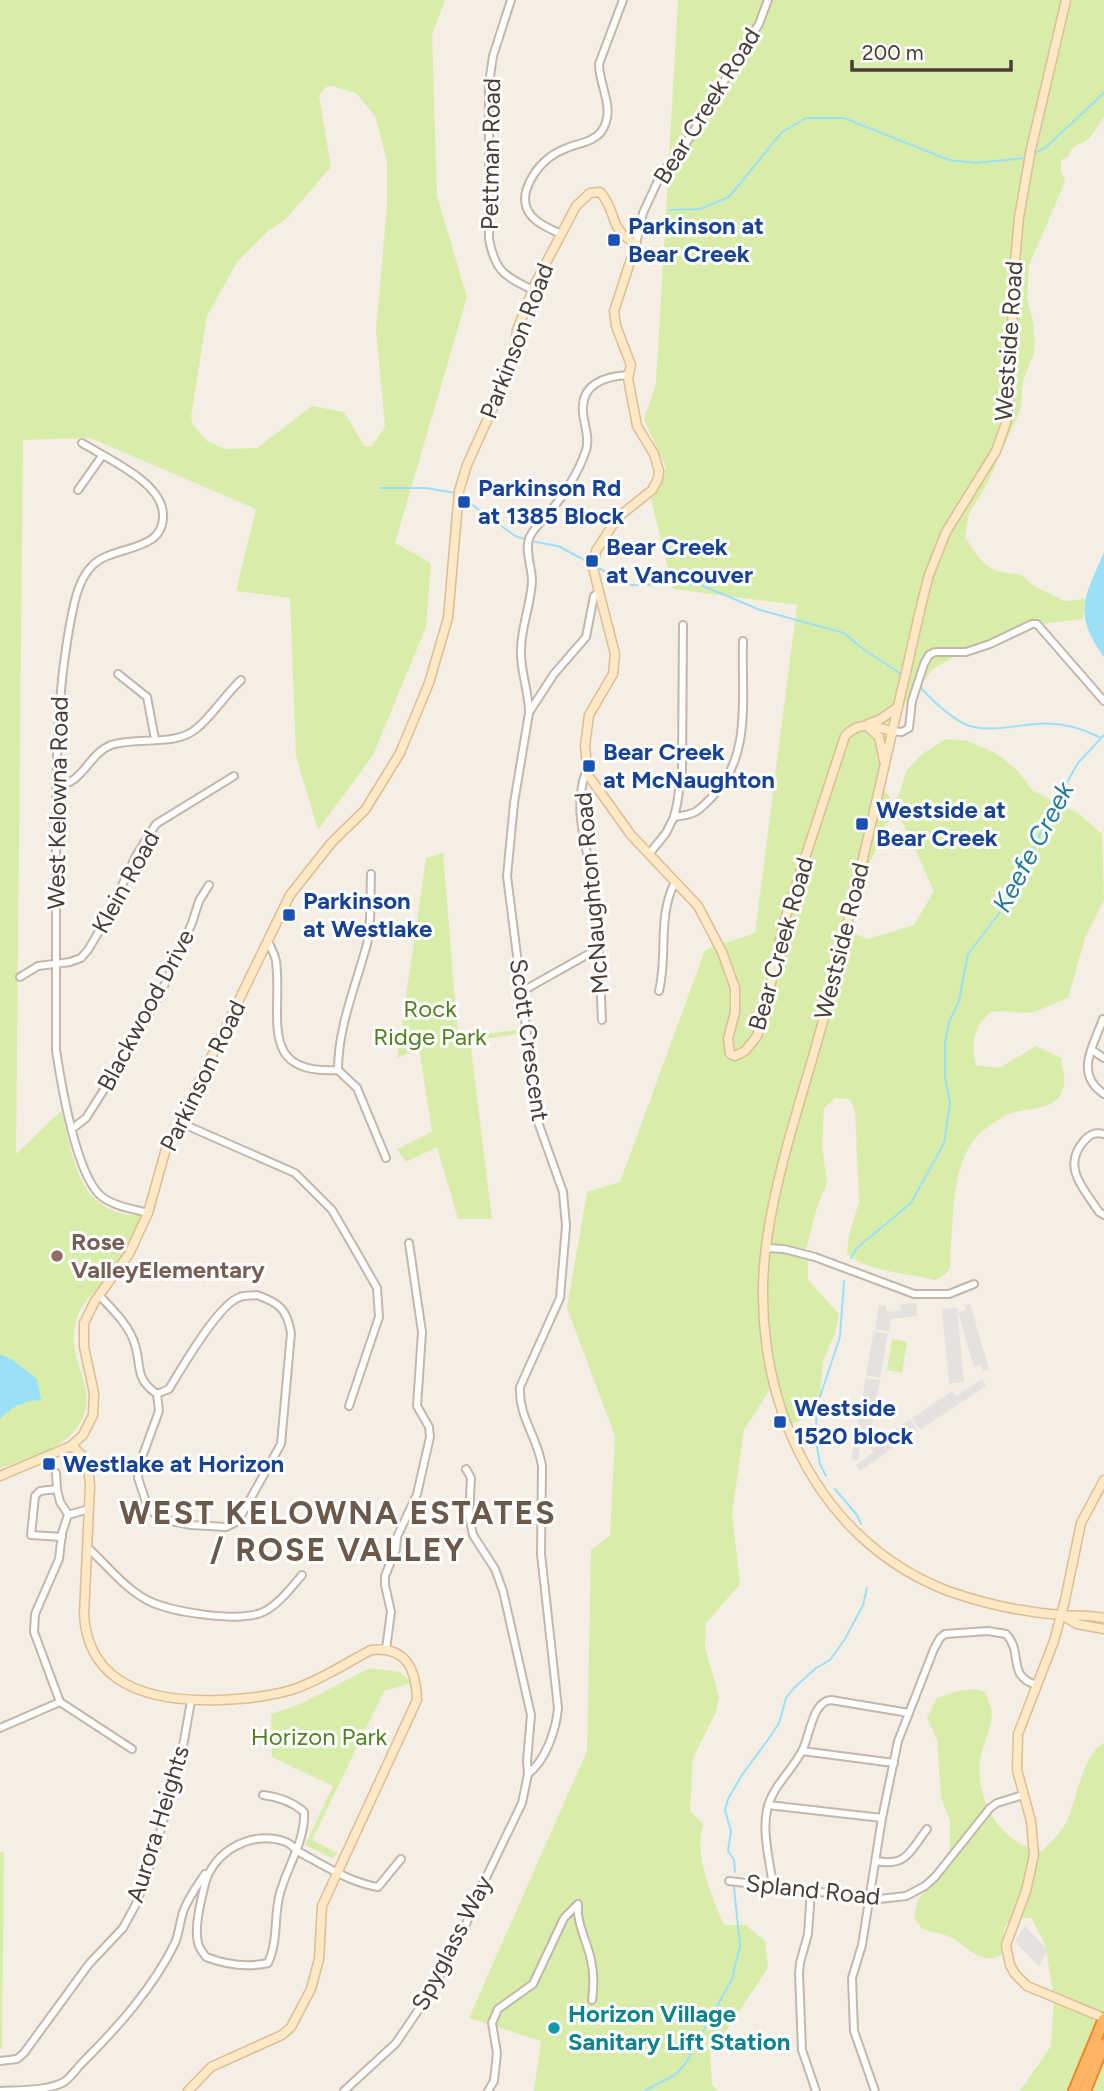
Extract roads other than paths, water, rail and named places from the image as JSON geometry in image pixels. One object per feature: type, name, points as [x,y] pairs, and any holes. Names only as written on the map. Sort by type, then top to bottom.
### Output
[{"type":"highway","points":[[1074,2091],[1103,2021]]},
{"type":"highway","points":[[1085,2091],[1104,2044]]},
{"type":"street","name":"Pettman Road","points":[[511,0],[493,56],[489,83],[489,239],[493,259],[501,272],[533,290]]},
{"type":"street","points":[[561,234],[541,226],[531,215],[525,204],[525,192],[542,162],[565,148],[592,139],[601,131],[606,120],[608,103],[599,64],[623,0]]},
{"type":"street","name":"Bear Creek Road","points":[[768,0],[759,24],[726,79],[685,145],[661,174],[643,213],[614,311],[616,326],[631,365],[629,375],[636,426],[657,462],[658,479],[652,490],[617,518],[596,551],[593,568],[615,654],[613,674],[589,715],[584,746],[588,775],[609,806],[649,854],[698,906],[722,952],[735,988],[735,1012],[728,1039],[730,1054],[735,1056],[745,1051],[757,1036],[784,922],[845,736],[854,727],[865,725]]},
{"type":"street","name":"Westside Road","points":[[1066,0],[1031,149],[1019,217],[1006,423],[996,451],[936,553],[921,605],[829,998],[774,1200],[766,1248],[764,1314],[774,1384],[800,1457],[828,1503],[848,1526],[898,1566],[930,1583],[967,1597],[1061,1615],[1081,1614],[1104,1618]]},
{"type":"street","name":"Parkinson Road","points":[[71,1446],[83,1435],[93,1415],[94,1393],[82,1334],[84,1322],[99,1295],[130,1254],[148,1213],[165,1152],[290,895],[332,842],[365,810],[400,752],[424,694],[448,618],[459,491],[467,465],[512,366],[517,330],[533,290],[576,206],[590,193],[600,192],[608,201],[616,228],[623,237],[636,244]]},
{"type":"street","name":"Scott Crescent","points":[[528,1774],[539,1766],[557,1720],[558,1708],[541,1554],[541,1454],[522,1410],[520,1387],[559,1298],[566,1226],[563,1192],[538,1122],[509,900],[507,861],[529,713],[520,648],[531,591],[529,538],[569,484],[586,449],[583,397],[589,388],[600,380],[629,375]]},
{"type":"street","name":"West Kelowna Road","points":[[82,443],[141,479],[161,501],[163,518],[156,536],[140,546],[104,558],[93,565],[81,580],[73,606],[60,691],[56,785],[55,1050],[72,1128],[91,1182],[101,1196],[148,1213]]},
{"type":"street","points":[[78,490],[102,456]]},
{"type":"street","points":[[529,713],[554,674],[586,637],[594,596],[599,592]]},
{"type":"street","points":[[865,725],[902,732],[909,728],[912,701],[929,655],[935,652],[957,654],[978,648],[1032,624],[1037,624],[1052,639],[1104,701]]},
{"type":"street","points":[[649,854],[674,817],[682,771],[683,625]]},
{"type":"street","points":[[674,817],[696,811],[709,800],[728,778],[734,764],[742,731],[743,641]]},
{"type":"street","points":[[118,674],[146,697],[155,739]]},
{"type":"street","points":[[56,785],[65,785],[77,778],[95,755],[107,747],[123,741],[181,738],[196,729],[241,680]]},
{"type":"street","points":[[865,725],[879,720],[898,707]]},
{"type":"street","points":[[865,725],[879,737],[884,767]]},
{"type":"street","name":"McNaughton Road","points":[[587,767],[580,785],[582,833],[594,892],[602,1020]]},
{"type":"street","name":"Klein Road","points":[[20,977],[38,966],[81,958],[89,950],[156,824],[234,776]]},
{"type":"street","points":[[371,874],[368,942],[355,979],[338,1055],[338,1070],[357,1088],[386,1158]]},
{"type":"street","points":[[659,991],[664,912],[675,883]]},
{"type":"street","name":"Blackwood Drive","points":[[72,1128],[86,1118],[126,1055],[165,984],[199,901],[209,885]]},
{"type":"street","name":"Parkinson Road","points":[[268,941],[276,959],[279,1043],[287,1059],[302,1067],[323,1071],[338,1070]]},
{"type":"street","points":[[522,992],[598,948]]},
{"type":"street","points":[[1104,1018],[1087,1071],[1089,1080],[1104,1094]]},
{"type":"street","points":[[1092,1050],[1104,1058]]},
{"type":"street","points":[[181,1123],[295,1173],[331,1210],[353,1246],[377,1288],[379,1317],[349,1406]]},
{"type":"street","points":[[1104,1134],[1096,1132],[1082,1143],[1073,1167],[1099,1212],[1104,1215]]},
{"type":"street","points":[[386,1649],[391,1612],[385,1576],[396,1549],[397,1537],[417,1494],[430,1437],[429,1427],[417,1406],[422,1332],[409,1243]]},
{"type":"street","points":[[766,1248],[784,1249],[815,1257],[914,1294],[949,1294],[974,1284]]},
{"type":"street","points":[[99,1295],[120,1319],[135,1344],[139,1372],[145,1386],[156,1394],[159,1411],[141,1460],[138,1478],[148,1508],[161,1519],[191,1525],[226,1527],[238,1521],[281,1444],[291,1333],[288,1319],[276,1301],[257,1295],[238,1297],[220,1313],[188,1356],[169,1389],[156,1394]]},
{"type":"street","points":[[0,1476],[71,1446],[79,1451],[89,1467],[85,1632],[101,1665],[117,1679],[141,1692],[191,1701],[252,1699],[275,1695],[319,1678],[371,1650],[386,1649],[405,1659],[414,1670],[417,1700],[323,1906],[319,1959],[312,1989],[291,2027],[282,2035],[211,2067],[188,2091]]},
{"type":"street","points":[[466,1469],[471,1478],[469,1515],[473,1535],[495,1569],[503,1591],[531,1715],[528,1774]]},
{"type":"street","points":[[56,1473],[60,1502],[68,1514],[59,1559],[37,1606],[34,1622],[38,1645],[60,1702],[132,1749]]},
{"type":"street","points":[[1103,2021],[1021,1981],[1010,1965],[1006,1945],[1026,1891],[1034,1855],[1034,1833],[1017,1770],[1016,1746],[1021,1723],[1050,1652],[1061,1615],[1081,1523],[1104,1480]]},
{"type":"street","points":[[57,1489],[40,1491],[34,1496],[31,1535],[62,1537]]},
{"type":"street","points":[[68,1514],[89,1509]]},
{"type":"street","points":[[87,1547],[146,1600],[165,1608],[187,1612],[244,1616],[261,1613],[273,1605],[302,1575]]},
{"type":"street","name":"Westside Road","points":[[1061,1615],[1077,1624],[1104,1629]]},
{"type":"street","points":[[876,2091],[857,2043],[852,2018],[852,1979],[862,1945],[882,1818],[898,1741],[934,1649],[940,1638],[950,1633],[1002,1632],[1014,1646],[1020,1676],[1036,1685]]},
{"type":"street","points":[[773,1886],[766,1825],[768,1805],[802,1751],[819,1706],[825,1700],[909,1713]]},
{"type":"street","name":"Aurora Heights","points":[[0,2061],[17,2059],[24,2053],[89,1964],[123,1928],[136,1904],[156,1848],[183,1746],[191,1701]]},
{"type":"street","points":[[0,1728],[60,1702]]},
{"type":"street","points":[[802,1751],[894,1763]]},
{"type":"street","name":"Spyglass Way","points":[[344,2091],[396,2043],[432,1990],[458,1943],[522,1803],[528,1774]]},
{"type":"street","points":[[208,1870],[200,1905],[198,1944],[206,1957],[232,1965],[252,1967],[268,1963],[273,1952],[278,1901],[305,1823],[304,1812],[296,1804],[279,1797],[263,1795]]},
{"type":"street","name":"Spland Road","points":[[729,1881],[868,1898],[897,1898],[925,1886],[983,1815],[997,1803],[1023,1795]]},
{"type":"street","points":[[768,1805],[882,1818]]},
{"type":"street","points":[[876,1861],[891,1864],[899,1862],[927,1829]]},
{"type":"street","name":"Aurora Heights","points":[[0,2091],[38,2090],[63,2082],[110,2035],[144,1993],[162,1965],[175,1942],[183,1912],[192,1894],[208,1870],[232,1847],[248,1840],[287,1842],[296,1850],[338,1872],[378,1887],[401,1859]]},
{"type":"street","points":[[811,1891],[808,1934],[799,1973],[802,2050],[816,2091]]},
{"type":"street","points":[[488,2091],[494,2081],[497,2053],[492,2023],[498,2009],[533,1984],[565,1918],[578,1904],[577,1913],[591,1959],[594,1984],[592,2000]]},
{"type":"water","points":[[1104,552],[1104,657],[1088,628],[1085,604],[1091,581]]},
{"type":"water","points":[[0,1354],[37,1379],[41,1400],[19,1405],[0,1419]]},
{"type":"waterway","points":[[1035,153],[1045,148],[1104,93]]},
{"type":"waterway","points":[[670,210],[700,209],[729,197],[782,132],[806,118],[844,118],[949,160],[976,163],[1025,158]]},
{"type":"waterway","points":[[380,488],[426,488],[455,493]]},
{"type":"waterway","points":[[463,498],[515,536],[525,539]]},
{"type":"waterway","points":[[530,541],[558,546],[590,563]]},
{"type":"waterway","points":[[598,568],[631,585],[699,584],[760,610],[844,633],[901,674]]},
{"type":"waterway","points":[[921,688],[948,713],[967,725],[993,728],[1054,724],[1077,728],[1099,737]]},
{"type":"waterway","name":"Keefe Creek","points":[[851,1258],[857,1248],[911,1203],[944,1143],[950,1103],[945,1077],[945,1042],[949,1022],[959,1001],[968,954],[1013,895],[1049,814],[1078,763],[1104,735]]},
{"type":"waterway","name":"Keefe Creek","points":[[826,1476],[820,1464],[817,1447],[816,1409],[840,1337],[844,1281]]},
{"type":"waterway","name":"Keefe Creek","points":[[835,1489],[857,1515],[861,1524]]},
{"type":"waterway","name":"Keefe Creek","points":[[735,1872],[734,1860],[728,1851],[731,1831],[725,1810],[728,1799],[779,1723],[786,1698],[816,1668],[830,1660],[845,1639],[863,1605],[867,1588]]},
{"type":"waterway","name":"Keefe Creek","points":[[644,2091],[675,2075],[686,2063],[732,1979],[740,1946],[734,1887]]},
{"type":"place","name":"Parkinson at Bear Creek","points":[[614,240]]},
{"type":"place","name":"Parkinson Rd at 1385 Block","points":[[464,502]]},
{"type":"place","name":"Bear Creek at Vancouver","points":[[592,561]]},
{"type":"place","name":"Bear Creek at McNaughton","points":[[589,766]]},
{"type":"place","name":"Westside at Bear Creek","points":[[862,824]]},
{"type":"place","name":"Parkinson at Westlake","points":[[289,915]]},
{"type":"place","name":"Rose ValleyElementary","points":[[57,1256]]},
{"type":"place","name":"Westside 1520 block","points":[[780,1422]]},
{"type":"place","name":"Westlake at Horizon","points":[[49,1464]]},
{"type":"place","name":"Horizon Village Sanitary Lift Station","points":[[554,2028]]},
{"type":"district","name":"WEST KELOWNA ESTATES / ROSE VALLEY","points":[[338,1532]]},
{"type":"park label","name":"Rock Ridge Park","points":[[430,1023]]},
{"type":"park label","name":"Horizon Park","points":[[319,1737]]}]
